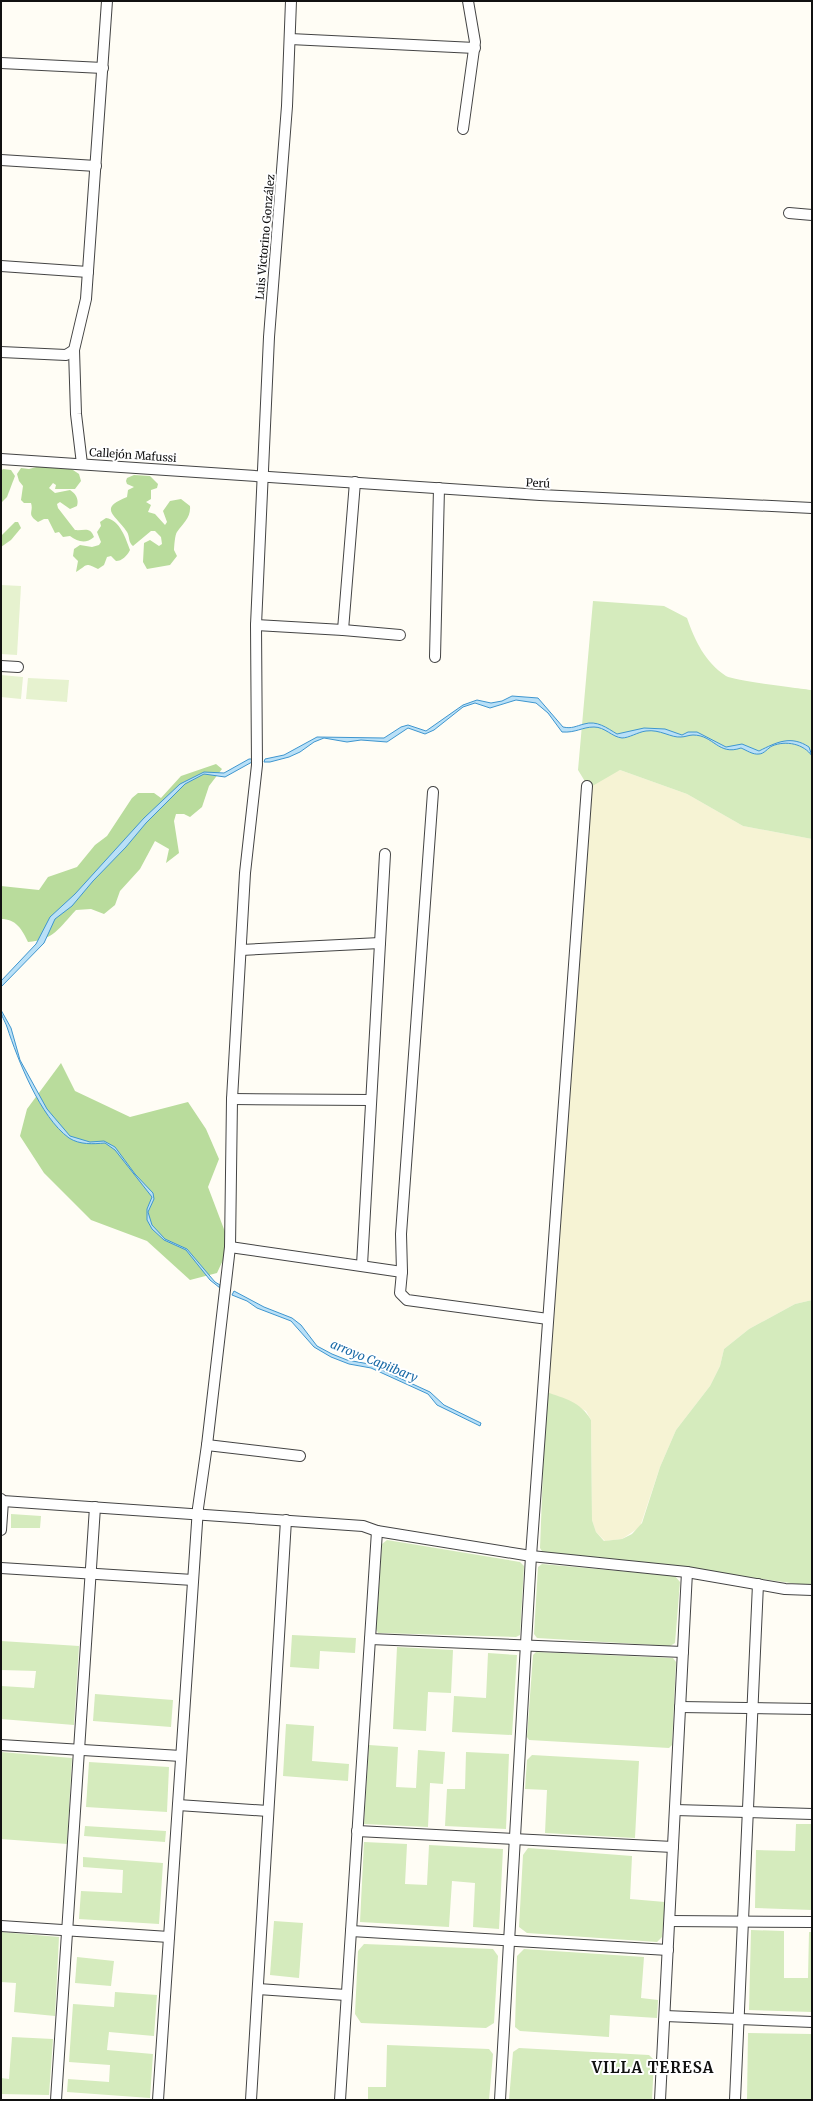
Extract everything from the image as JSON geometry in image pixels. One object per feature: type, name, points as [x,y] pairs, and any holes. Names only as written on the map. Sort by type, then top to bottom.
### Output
[{"type":"street","points":[[82,464],[76,414],[74,350],[86,299],[107,1]]},
{"type":"street","name":"Luis Victorino González","points":[[158,2100],[198,1514],[208,1445],[230,1247],[232,1099],[245,873],[257,766],[256,625],[269,336],[284,158],[291,1]]},
{"type":"street","points":[[463,129],[475,48],[468,1]]},
{"type":"street","points":[[290,39],[475,48]]},
{"type":"street","points":[[1,63],[103,68]]},
{"type":"street","points":[[1,160],[96,166]]},
{"type":"street","points":[[789,213],[812,214]]},
{"type":"street","points":[[1,266],[88,272]]},
{"type":"street","points":[[1,352],[66,355],[74,350]]},
{"type":"street","name":"Callejón Mafussi","points":[[1,459],[263,476]]},
{"type":"street","name":"Perú","points":[[263,476],[618,499],[812,508]]},
{"type":"street","points":[[344,630],[355,482]]},
{"type":"street","points":[[435,657],[439,488]]},
{"type":"street","points":[[256,625],[400,635]]},
{"type":"street","points":[[1,666],[18,667]]},
{"type":"street","points":[[500,2100],[531,1556],[586,786]]},
{"type":"street","points":[[433,792],[400,1234],[402,1272],[400,1293],[407,1300],[548,1318]]},
{"type":"street","points":[[362,1265],[370,1100],[385,854]]},
{"type":"street","points":[[241,950],[380,943]]},
{"type":"street","points":[[232,1099],[370,1100]]},
{"type":"street","points":[[230,1247],[402,1272]]},
{"type":"street","points":[[208,1445],[300,1456]]},
{"type":"street","points":[[1,1530],[2,1500],[286,1520],[363,1526],[377,1531],[531,1556],[687,1572],[758,1584],[812,1590]]},
{"type":"street","points":[[56,2100],[95,1507]]},
{"type":"street","points":[[251,2100],[286,1520]]},
{"type":"street","points":[[340,2100],[377,1531]]},
{"type":"street","points":[[1,1568],[193,1580]]},
{"type":"street","points":[[660,2100],[687,1572]]},
{"type":"street","points":[[735,2100],[758,1584]]},
{"type":"street","points":[[370,1639],[683,1652]]},
{"type":"street","points":[[680,1707],[812,1709]]},
{"type":"street","points":[[1,1745],[181,1756]]},
{"type":"street","points":[[178,1805],[268,1811]]},
{"type":"street","points":[[675,1810],[812,1814]]},
{"type":"street","points":[[357,1831],[673,1847]]},
{"type":"street","points":[[670,1921],[742,1920],[812,1922]]},
{"type":"street","points":[[1,1926],[169,1937]]},
{"type":"street","points":[[351,1931],[668,1950]]},
{"type":"street","points":[[258,1990],[346,1995]]},
{"type":"street","points":[[665,2016],[812,2022]]},
{"type":"shaded area","points":[[620,770],[687,794],[743,826],[812,839],[812,1300],[795,1304],[749,1329],[724,1349],[720,1366],[710,1386],[676,1430],[660,1467],[640,1527],[622,1539],[605,1541],[596,1532],[592,1520],[591,1420],[586,1411],[546,1392],[591,781]]},
{"type":"green space","points":[[40,466],[52,466],[60,469],[70,468],[79,474],[81,481],[75,489],[55,489],[56,485],[53,483],[49,488],[55,493],[70,490],[74,493],[78,501],[77,506],[70,509],[60,502],[57,504],[58,508],[75,530],[89,530],[94,537],[88,541],[82,541],[76,540],[70,536],[63,537],[59,532],[55,533],[48,519],[38,522],[32,517],[31,503],[24,503],[21,500],[23,486],[19,481],[17,474],[21,468],[29,469]]},
{"type":"green space","points":[[3,469],[11,470],[15,476],[7,497],[1,503],[1,471]]},
{"type":"green space","points":[[134,475],[150,476],[158,484],[157,488],[151,490],[151,499],[146,502],[151,505],[148,512],[155,514],[165,525],[167,522],[163,511],[170,501],[181,499],[190,506],[188,517],[176,533],[174,550],[177,556],[170,565],[147,569],[143,562],[144,543],[150,540],[159,546],[162,544],[161,537],[155,531],[151,531],[133,546],[130,543],[127,532],[112,513],[111,509],[113,505],[127,497],[128,490],[134,487],[127,484],[126,481],[127,478]]},
{"type":"green space","points":[[106,518],[111,519],[119,526],[127,541],[130,550],[129,552],[124,558],[118,561],[111,556],[107,557],[104,565],[98,569],[86,565],[76,572],[78,561],[73,556],[74,549],[80,545],[92,547],[99,545],[101,542],[97,532],[101,526],[100,522]]},
{"type":"green space","points":[[15,522],[18,522],[21,528],[11,540],[1,547],[1,536]]},
{"type":"green space","points":[[1,585],[21,586],[17,655],[1,654]]},
{"type":"green space","points":[[593,601],[664,606],[687,618],[697,643],[707,658],[726,676],[753,682],[812,690],[812,839],[743,826],[687,794],[620,770],[589,788],[578,770]]},
{"type":"green space","points":[[1,675],[23,677],[21,699],[1,697]]},
{"type":"green space","points":[[28,678],[69,680],[67,702],[26,699]]},
{"type":"green space","points":[[216,764],[222,769],[209,786],[202,807],[190,817],[184,814],[176,814],[174,821],[179,853],[166,863],[169,849],[155,841],[140,869],[120,891],[115,905],[104,914],[91,909],[76,910],[60,928],[50,936],[37,941],[28,942],[15,923],[6,919],[1,919],[1,886],[39,890],[48,877],[77,867],[95,845],[107,836],[132,798],[138,793],[154,793],[161,798],[181,776]]},
{"type":"green space","points":[[61,1063],[75,1091],[130,1117],[188,1102],[206,1129],[219,1159],[208,1187],[230,1245],[217,1273],[190,1280],[147,1241],[91,1220],[44,1173],[20,1136],[27,1109]]},
{"type":"green space","points":[[812,1300],[812,1586],[689,1569],[543,1553],[540,1548],[546,1392],[566,1399],[577,1405],[591,1420],[592,1520],[596,1532],[604,1541],[622,1539],[632,1534],[642,1523],[660,1467],[676,1430],[710,1386],[720,1366],[724,1349],[749,1329],[795,1304]]},
{"type":"green space","points":[[11,1514],[41,1516],[40,1528],[11,1528]]},
{"type":"green space","points":[[387,1540],[520,1562],[524,1566],[520,1635],[516,1637],[378,1633],[376,1629],[382,1544]]},
{"type":"green space","points":[[542,1564],[675,1576],[680,1582],[675,1643],[670,1646],[537,1638],[534,1634],[538,1567]]},
{"type":"green space","points":[[292,1635],[356,1638],[355,1653],[320,1651],[319,1669],[290,1667]]},
{"type":"green space","points":[[1,1641],[79,1646],[74,1725],[1,1719],[1,1686],[34,1688],[36,1671],[1,1670]]},
{"type":"green space","points":[[397,1647],[453,1650],[451,1693],[428,1692],[426,1731],[393,1729]]},
{"type":"green space","points":[[536,1652],[673,1658],[676,1662],[672,1745],[669,1748],[529,1740],[527,1737],[533,1655]]},
{"type":"green space","points":[[488,1653],[517,1655],[512,1735],[452,1732],[454,1696],[486,1698]]},
{"type":"green space","points":[[95,1694],[173,1700],[171,1727],[93,1721]]},
{"type":"green space","points":[[286,1724],[314,1726],[312,1761],[349,1764],[348,1781],[283,1776]]},
{"type":"green space","points":[[369,1745],[398,1747],[396,1787],[416,1788],[418,1750],[445,1752],[443,1784],[430,1783],[428,1827],[364,1824]]},
{"type":"green space","points":[[1,1752],[72,1758],[67,1844],[1,1839]]},
{"type":"green space","points":[[466,1752],[509,1754],[506,1829],[445,1826],[447,1789],[465,1789]]},
{"type":"green space","points":[[532,1755],[639,1761],[635,1838],[545,1833],[547,1790],[525,1789],[527,1760]]},
{"type":"green space","points":[[89,1762],[169,1767],[167,1812],[86,1807]]},
{"type":"green space","points":[[796,1824],[812,1824],[812,1910],[755,1908],[756,1850],[795,1851]]},
{"type":"green space","points":[[85,1826],[166,1831],[165,1842],[84,1836]]},
{"type":"green space","points":[[364,1842],[407,1844],[405,1884],[427,1885],[429,1845],[503,1849],[499,1929],[473,1927],[475,1883],[452,1881],[449,1927],[360,1922]]},
{"type":"green space","points":[[528,1848],[632,1856],[630,1899],[665,1902],[662,1937],[657,1942],[527,1933],[519,1927],[523,1855]]},
{"type":"green space","points":[[83,1857],[163,1863],[159,1924],[79,1919],[81,1891],[122,1893],[123,1870],[83,1867]]},
{"type":"green space","points":[[274,1921],[303,1923],[299,1978],[270,1975]]},
{"type":"green space","points":[[751,1930],[784,1931],[784,1978],[808,1978],[809,1932],[812,1932],[812,2012],[749,2010]]},
{"type":"green space","points":[[1,1932],[59,1937],[55,2016],[14,2012],[16,1983],[1,1982]]},
{"type":"green space","points":[[364,1944],[493,1949],[498,1956],[494,2023],[486,2028],[361,2023],[355,2014],[358,1951]]},
{"type":"green space","points":[[524,1949],[644,1957],[641,1998],[658,2000],[657,2018],[610,2015],[609,2037],[520,2031],[515,2027],[517,1956]]},
{"type":"green space","points":[[77,1957],[114,1961],[111,1986],[75,1983]]},
{"type":"green space","points":[[115,1992],[157,1995],[154,2036],[109,2032],[107,2050],[153,2054],[150,2098],[67,2092],[68,2079],[109,2082],[110,2065],[69,2062],[73,2004],[114,2007]]},
{"type":"green space","points":[[748,2033],[812,2034],[812,2100],[747,2100]]},
{"type":"green space","points":[[12,2037],[53,2039],[49,2095],[1,2094],[1,2078],[9,2079]]},
{"type":"green space","points":[[387,2045],[489,2049],[493,2054],[489,2100],[368,2100],[368,2087],[386,2087]]},
{"type":"green space","points":[[519,2048],[649,2055],[654,2060],[652,2100],[509,2100],[513,2052]]},
{"type":"water","points":[[512,696],[538,698],[563,727],[566,728],[593,723],[602,725],[617,734],[644,728],[665,729],[682,735],[688,732],[697,732],[726,747],[742,744],[759,751],[784,741],[796,741],[809,747],[812,756],[800,746],[789,743],[777,744],[761,754],[757,754],[741,748],[733,750],[727,749],[706,738],[693,735],[677,737],[661,732],[651,731],[622,738],[598,727],[586,728],[571,732],[562,732],[548,713],[536,703],[516,700],[490,708],[475,703],[463,707],[434,730],[425,734],[408,728],[387,742],[361,740],[347,742],[324,738],[314,742],[300,752],[289,757],[264,762],[265,759],[284,755],[317,737],[384,738],[401,727],[408,725],[426,731],[463,705],[477,700],[491,703],[502,701]]},
{"type":"water","points":[[249,759],[252,759],[252,762],[225,777],[204,774],[185,784],[146,823],[72,906],[55,919],[44,943],[1,987],[1,981],[36,944],[50,917],[75,894],[144,818],[180,784],[204,772],[224,773]]},
{"type":"water","points":[[1,1010],[11,1028],[20,1060],[47,1109],[70,1136],[90,1142],[104,1141],[115,1147],[135,1174],[153,1193],[154,1199],[148,1212],[152,1225],[165,1239],[187,1249],[215,1282],[220,1285],[220,1288],[210,1280],[186,1250],[164,1240],[152,1229],[147,1220],[147,1209],[152,1197],[115,1150],[105,1143],[87,1144],[78,1142],[69,1138],[58,1129],[31,1087],[17,1055]]},
{"type":"water","points":[[234,1291],[264,1307],[292,1318],[301,1325],[317,1346],[347,1360],[369,1364],[430,1392],[444,1405],[481,1423],[480,1426],[437,1405],[428,1394],[371,1368],[349,1364],[331,1357],[314,1347],[291,1321],[257,1308],[247,1301],[232,1295]]},
{"type":"district","name":"VILLA TERESA","points":[[653,2068]]},
{"type":"water label","name":"arroyo Capiibary","points":[[374,1361]]}]
